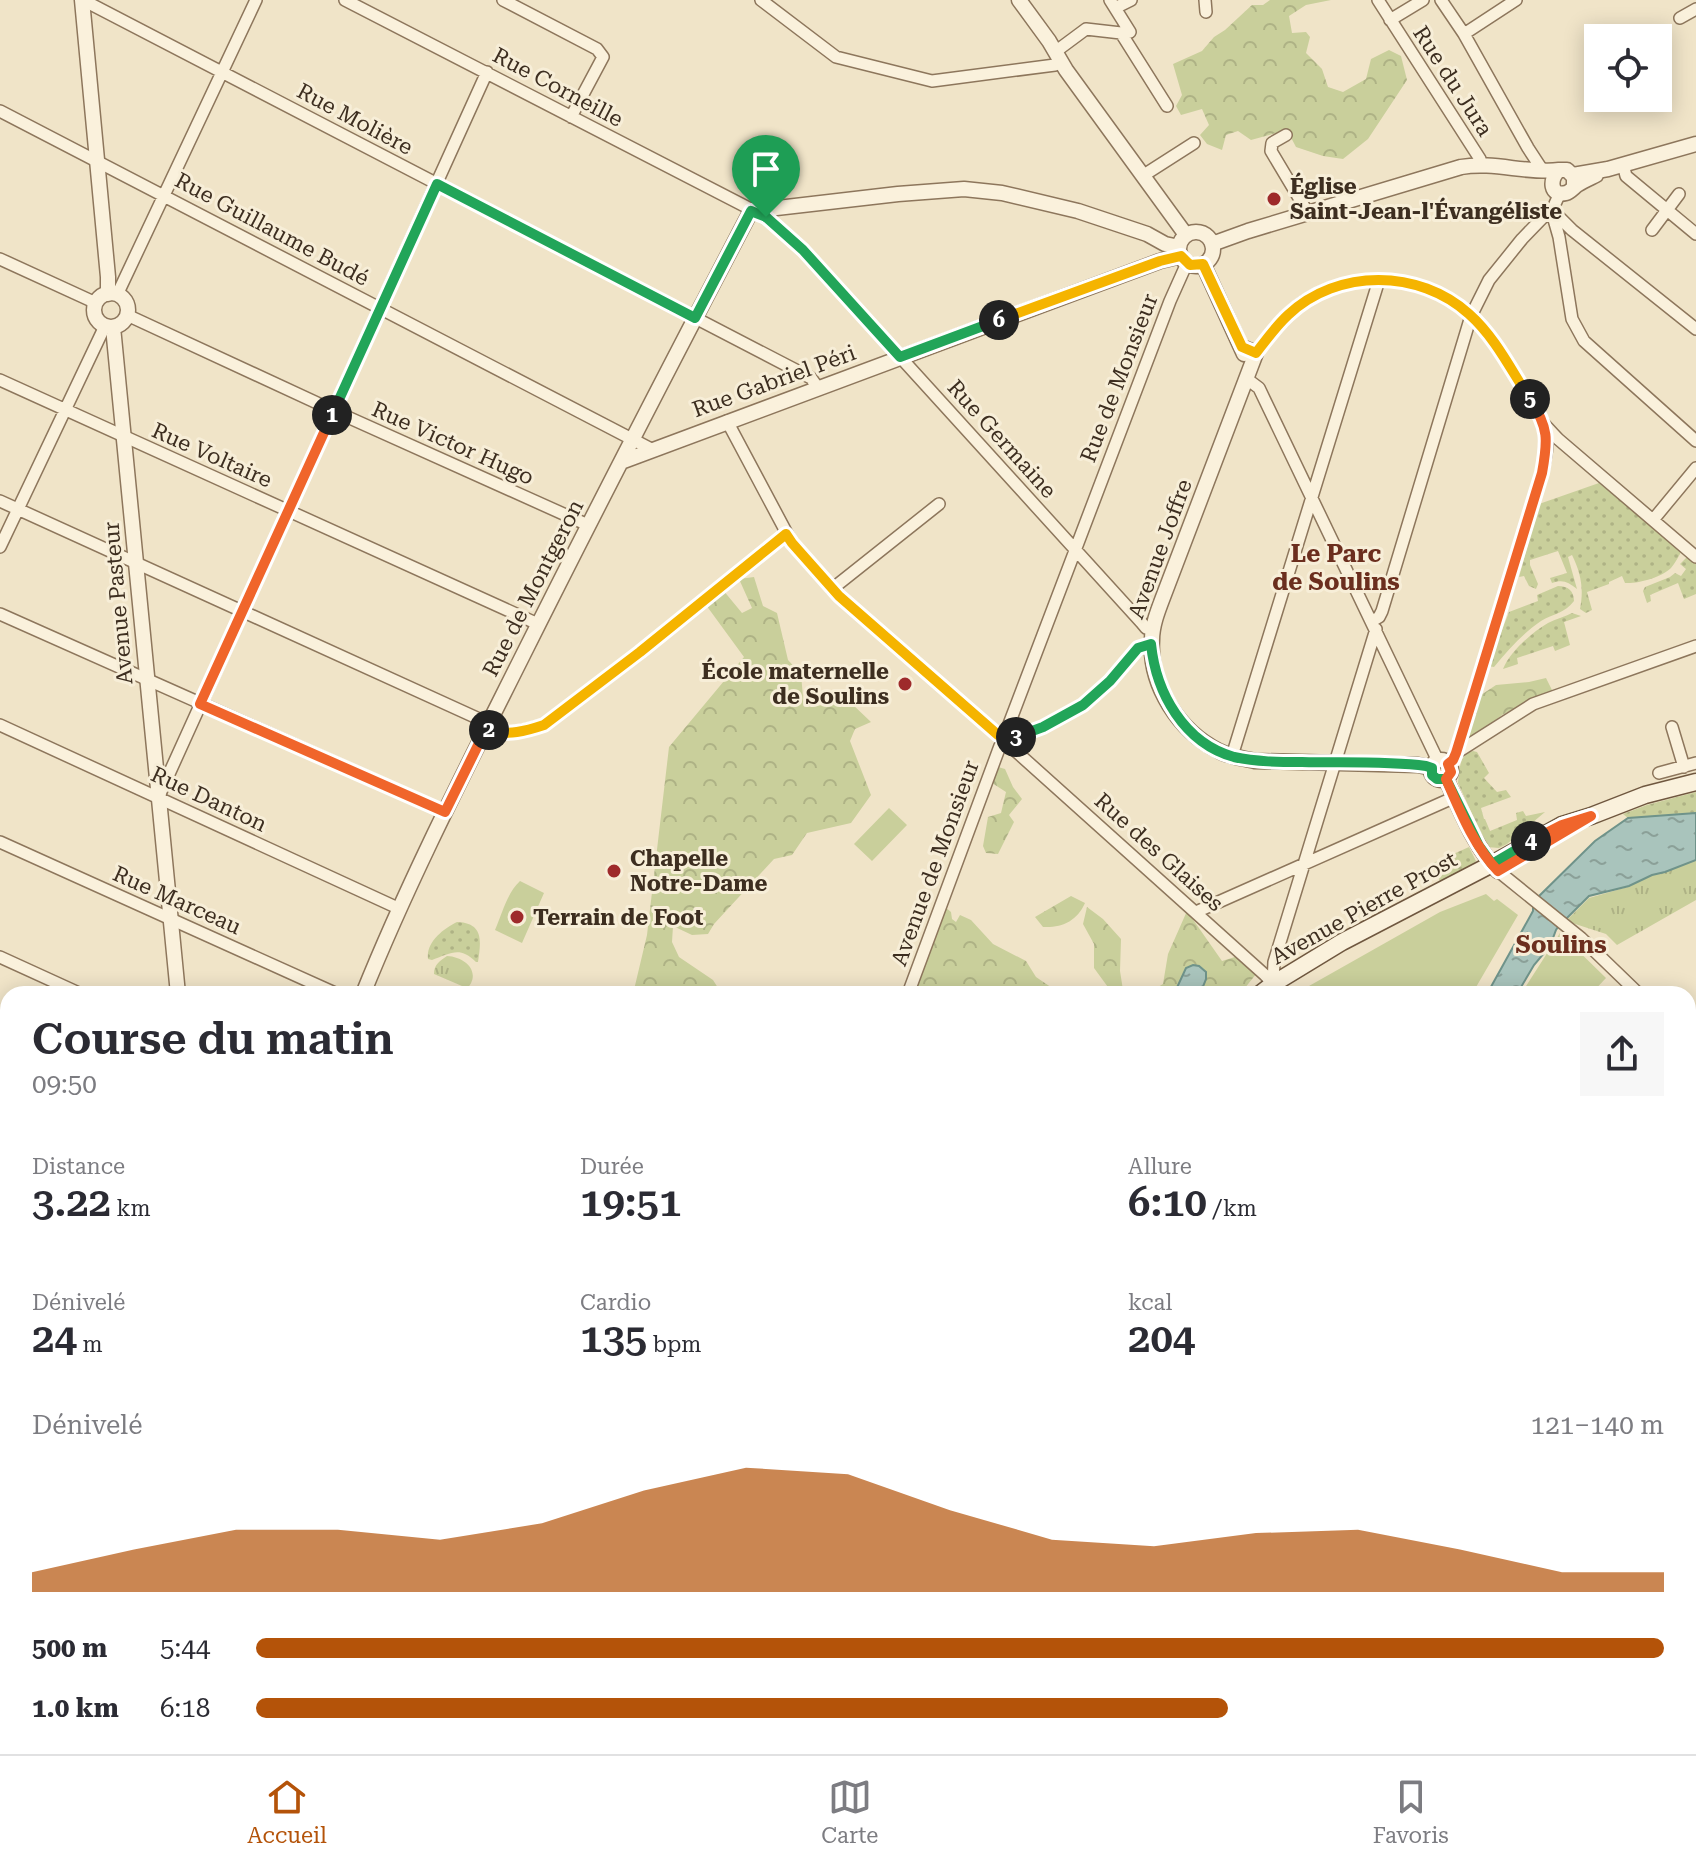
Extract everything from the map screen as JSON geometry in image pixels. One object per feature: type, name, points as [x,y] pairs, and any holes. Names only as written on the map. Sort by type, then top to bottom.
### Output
[{"type":"main road","name":"Avenue Pierre Prost","points":[[1278,986],[1342,942],[1495,868],[1562,825],[1645,795],[1696,782]]},
{"type":"street","name":"Rue Molière","points":[[82,0],[811,378],[818,388]]},
{"type":"street","points":[[82,0],[108,277],[107,297]]},
{"type":"street","points":[[0,259],[107,297],[125,300],[128,310],[122,323],[109,326],[97,319],[95,308],[107,297],[164,195],[256,0]]},
{"type":"street","name":"Rue Corneille","points":[[345,0],[751,211]]},
{"type":"street","points":[[503,0],[601,53],[603,57],[571,117]]},
{"type":"street","points":[[761,0],[836,57],[932,81],[1055,65],[1058,57],[1086,29],[1130,32],[1112,4],[1131,0]]},
{"type":"street","points":[[1020,0],[1144,175],[1183,250],[1195,265],[1203,264],[1210,258],[1212,244],[1207,236],[1199,232],[1183,250]]},
{"type":"street","name":"Rue du Jura","points":[[1378,0],[1481,164]]},
{"type":"street","points":[[1390,20],[1423,0]]},
{"type":"street","points":[[1441,0],[1464,34],[1528,148],[1554,178],[1551,209],[1559,237],[1572,319],[1584,341],[1696,441]]},
{"type":"street","points":[[1464,34],[1516,0]]},
{"type":"street","points":[[1680,18],[1696,9]]},
{"type":"street","points":[[1121,33],[1167,106]]},
{"type":"street","points":[[158,797],[487,72]]},
{"type":"street","name":"Rue Guillaume Budé","points":[[0,111],[653,450]]},
{"type":"street","points":[[1286,135],[1272,143],[1271,151],[1308,213]]},
{"type":"street","points":[[1144,175],[1194,143]]},
{"type":"street","points":[[1212,244],[1445,171],[1481,164],[1554,178],[1615,167],[1696,144]]},
{"type":"street","points":[[1615,167],[1696,234]]},
{"type":"street","points":[[751,211],[911,192],[964,189],[1002,193],[1078,211],[1147,234],[1183,250]]},
{"type":"street","points":[[1652,230],[1679,194]]},
{"type":"street","points":[[1272,986],[1274,962],[1333,763],[1471,316],[1489,280],[1551,209]]},
{"type":"street","points":[[1551,209],[1572,230],[1696,329]]},
{"type":"street","name":"Rue de Montgeron","points":[[366,986],[487,726],[751,211]]},
{"type":"street","name":"Rue Germaine","points":[[751,211],[766,217],[794,241],[1152,637]]},
{"type":"street","name":"Rue Gabriel Péri","points":[[653,450],[1183,250]]},
{"type":"street","name":"Rue de Monsieur","points":[[1005,740],[1170,301],[1183,250]]},
{"type":"street","points":[[1203,264],[1249,350],[1248,374],[1259,388],[1444,765],[1455,797],[1479,846],[1495,868],[1581,938],[1631,986]]},
{"type":"street","points":[[1249,350],[1288,314],[1339,284],[1361,280],[1396,280],[1443,295],[1488,333],[1544,424],[1558,439],[1692,554]]},
{"type":"street","points":[[1232,756],[1379,280]]},
{"type":"street","name":"Rue Victor Hugo","points":[[127,315],[588,525]]},
{"type":"street","points":[[0,547],[64,409],[109,326]]},
{"type":"street","name":"Avenue Pasteur","points":[[109,326],[124,437],[177,986]]},
{"type":"street","name":"Avenue Joffre","points":[[1248,374],[1165,592],[1152,637],[1158,681],[1172,710],[1196,736],[1220,752],[1255,761],[1444,765]]},
{"type":"street","name":"Rue Voltaire","points":[[0,380],[538,624]]},
{"type":"street","name":"Rue des Glaises","points":[[727,421],[786,534],[832,589],[1196,912],[1268,986]]},
{"type":"street","points":[[1444,765],[1542,473],[1547,446],[1544,424]]},
{"type":"street","points":[[621,462],[653,450]]},
{"type":"street","points":[[1653,520],[1696,468]]},
{"type":"street","points":[[0,501],[243,611],[501,734],[544,725],[786,534]]},
{"type":"street","points":[[832,589],[939,504]]},
{"type":"street","points":[[0,614],[445,812]]},
{"type":"street","points":[[1005,740],[1043,727],[1083,705],[1152,637]]},
{"type":"street","points":[[1444,765],[1533,704],[1696,646]]},
{"type":"street","name":"Rue Danton","points":[[0,725],[400,909]]},
{"type":"street","points":[[1672,727],[1684,767]]},
{"type":"street","name":"Avenue de Monsieur","points":[[911,986],[1005,740]]},
{"type":"street","points":[[1659,773],[1696,763]]},
{"type":"street","points":[[1196,912],[1455,797]]},
{"type":"street","name":"Rue Marceau","points":[[0,842],[319,986]]},
{"type":"street","points":[[0,957],[63,986]]},
{"type":"green space","points":[[1270,0],[1331,0],[1306,5],[1289,16],[1292,33],[1306,32],[1310,37],[1306,53],[1322,69],[1328,87],[1343,92],[1366,79],[1371,59],[1389,50],[1401,56],[1407,80],[1368,139],[1343,159],[1296,147],[1287,130],[1251,140],[1238,131],[1226,135],[1222,150],[1207,144],[1200,135],[1209,125],[1202,109],[1181,115],[1176,106],[1182,95],[1173,64],[1202,51],[1252,5],[1263,5]]},
{"type":"green space","points":[[1599,483],[1682,550],[1671,568],[1656,577],[1625,583],[1622,576],[1587,592],[1592,610],[1586,613],[1580,609],[1581,581],[1572,555],[1568,557],[1577,589],[1565,582],[1552,583],[1550,578],[1567,573],[1558,551],[1530,560],[1538,584],[1536,589],[1529,586],[1524,576],[1519,577],[1539,504]]},
{"type":"green space","points":[[1689,557],[1696,564],[1696,594],[1684,599],[1678,583],[1650,595],[1651,601],[1647,603],[1643,591],[1645,587],[1675,573],[1681,576],[1686,569],[1680,564]]},
{"type":"green space","points":[[754,577],[763,606],[777,613],[788,660],[801,674],[803,697],[815,706],[850,702],[871,722],[855,729],[850,741],[871,795],[851,823],[807,833],[792,855],[774,859],[708,934],[692,935],[673,926],[672,942],[679,957],[713,980],[717,986],[635,986],[647,935],[669,747],[744,657],[706,605],[723,590],[742,613],[752,608],[739,579]]},
{"type":"green space","points":[[1558,586],[1572,592],[1574,601],[1563,611],[1534,626],[1494,667],[1488,666],[1509,612],[1538,601],[1537,595]]},
{"type":"green space","points":[[1572,613],[1581,616],[1564,622],[1570,645],[1555,651],[1553,646],[1517,658],[1518,664],[1503,669],[1516,650],[1535,632]]},
{"type":"green space","points":[[1546,678],[1553,692],[1502,715],[1466,743],[1464,738],[1474,706],[1481,695],[1496,685]]},
{"type":"green space","points":[[1473,751],[1477,752],[1489,773],[1484,778],[1497,792],[1506,790],[1511,797],[1481,808],[1490,831],[1517,820],[1516,813],[1523,811],[1526,816],[1545,812],[1499,848],[1487,847],[1458,783],[1462,759]]},
{"type":"green space","points":[[998,767],[1005,769],[1022,799],[1009,815],[1014,822],[998,854],[986,853],[983,846],[988,817],[1001,813],[1006,792],[992,783]]},
{"type":"green space","points":[[1696,792],[1696,813],[1628,818],[1623,814],[1647,805]]},
{"type":"green space","points":[[889,808],[907,825],[872,861],[854,844]]},
{"type":"green space","points":[[1696,845],[1696,900],[1617,945],[1606,934],[1566,921],[1589,898],[1631,886],[1646,871]]},
{"type":"green space","points":[[1469,847],[1476,861],[1441,883],[1431,864]]},
{"type":"green space","name":"Terrain de Foot","points":[[520,881],[544,893],[522,943],[495,930],[508,898]]},
{"type":"green space","points":[[1486,894],[1518,915],[1477,986],[1309,986],[1440,912]]},
{"type":"green space","points":[[1071,896],[1085,903],[1078,914],[1063,925],[1043,927],[1035,917]]},
{"type":"green space","points":[[945,907],[956,922],[960,915],[971,920],[993,944],[1026,961],[1036,977],[1049,986],[916,986]]},
{"type":"green space","points":[[1087,907],[1121,939],[1122,986],[1107,986],[1094,968],[1094,944],[1083,924]]},
{"type":"green space","points":[[1187,911],[1222,961],[1238,956],[1257,973],[1246,986],[1160,986],[1163,984],[1168,954]]},
{"type":"green space","points":[[457,922],[472,926],[479,934],[478,962],[460,952],[428,959],[433,942],[441,932]]},
{"type":"green space","points":[[1560,933],[1606,978],[1598,986],[1526,986]]},
{"type":"green space","points":[[447,956],[466,963],[473,978],[470,985],[462,986],[434,974],[440,961]]},
{"type":"water","points":[[1696,813],[1696,860],[1629,886],[1589,896],[1564,918],[1550,946],[1522,986],[1491,986],[1533,911],[1533,902],[1595,841],[1628,818]]},
{"type":"water","points":[[1199,966],[1206,972],[1203,986],[1178,986],[1186,968]]},
{"type":"place","name":"Église Saint-Jean-l'Évangéliste","points":[[1274,199]]},
{"type":"place","name":"École maternelle de Soulins","points":[[905,684]]},
{"type":"place","name":"Chapelle Notre-Dame","points":[[614,871]]},
{"type":"place","name":"Terrain de Foot","points":[[517,917]]},
{"type":"district","name":"Le Parc de Soulins","points":[[1336,568]]},
{"type":"district","name":"Soulins","points":[[1561,945]]},
{"type":"route","points":[[766,217],[751,211],[695,318],[437,184],[200,704],[445,812],[486,729],[501,734],[544,725],[786,534],[839,596],[998,735],[1006,732],[1012,738],[1043,727],[1083,705],[1110,681],[1138,648],[1151,644],[1154,668],[1163,695],[1183,724],[1208,745],[1220,752],[1255,761],[1418,765],[1432,768],[1432,775],[1437,779],[1446,779],[1479,846],[1486,859],[1492,864],[1562,825],[1591,816],[1498,871],[1486,859],[1446,779],[1451,772],[1448,764],[1456,753],[1542,473],[1547,446],[1544,424],[1534,406],[1488,333],[1464,310],[1443,295],[1396,280],[1361,280],[1339,284],[1288,314],[1256,353],[1242,347],[1203,264],[1190,265],[1181,256],[900,357],[788,234],[766,217]]}]
